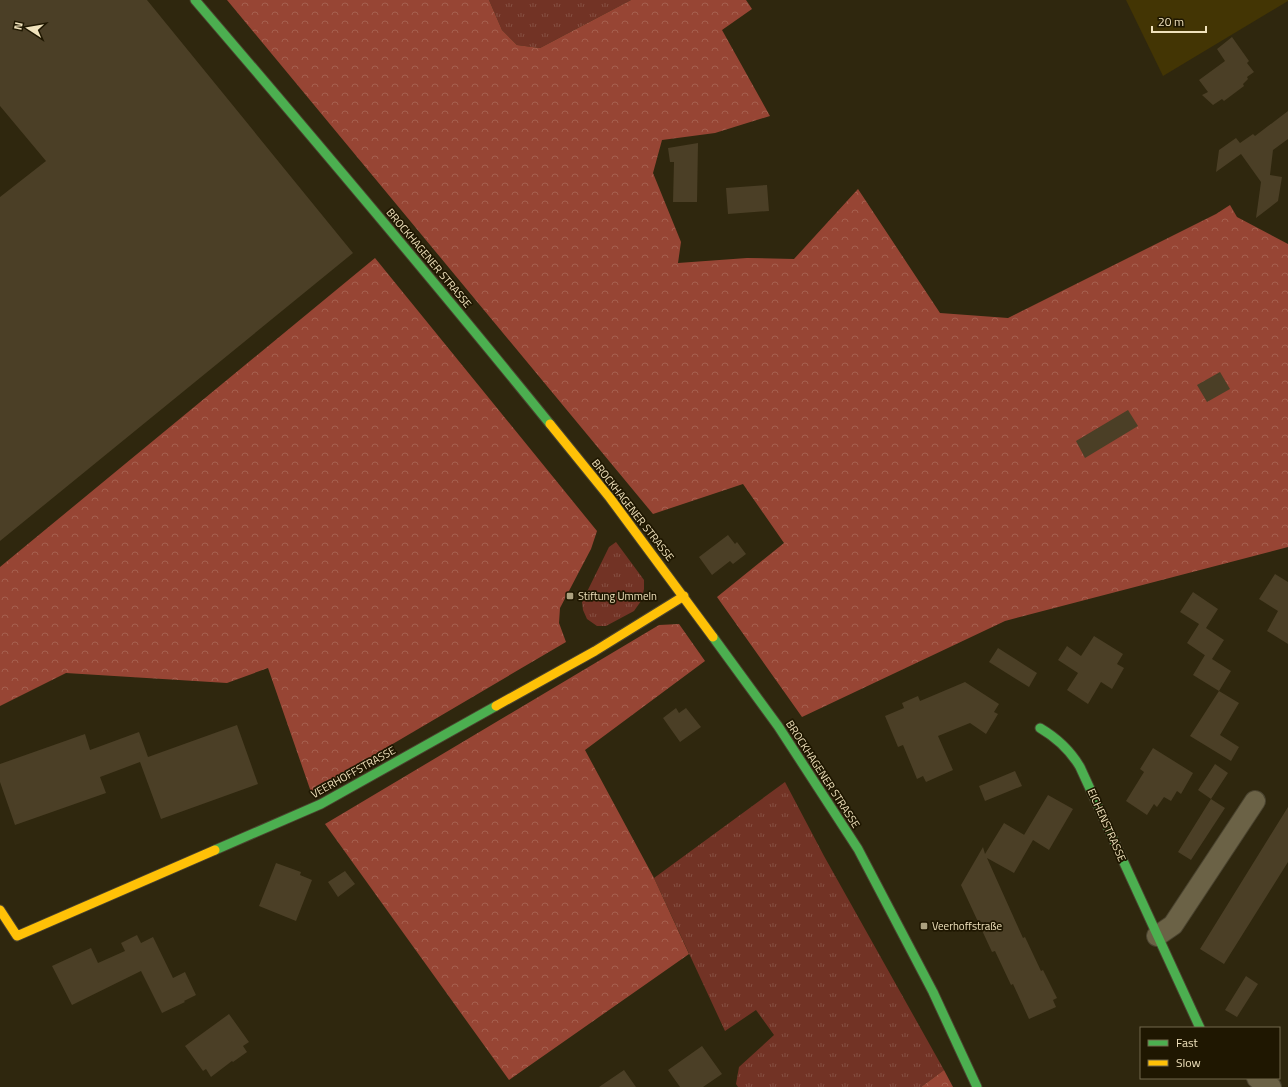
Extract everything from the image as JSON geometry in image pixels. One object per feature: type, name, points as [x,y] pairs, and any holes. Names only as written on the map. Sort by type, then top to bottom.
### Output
[{"type":"main road","name":"BROCKHAGENER STRASSE","points":[[195,0],[483,341],[610,498],[684,596],[778,726],[858,849],[933,992],[977,1087]]},
{"type":"main road","name":"VEERHOFFSTRASSE","points":[[0,910],[17,936],[321,804],[595,650],[684,596]]},
{"type":"main road","name":"EICHENSTRASSE","points":[[1040,728],[1067,747],[1074,756],[1088,782],[1200,1027]]},
{"type":"street","points":[[1157,936],[1173,925],[1255,801]]},
{"type":"street","points":[[1259,1079],[1271,1087]]},
{"type":"shaded area","points":[[1126,0],[1288,0],[1288,1],[1163,76]]},
{"type":"green space","points":[[227,0],[489,0],[502,30],[517,45],[540,48],[631,0],[746,0],[752,9],[722,30],[770,116],[715,133],[662,140],[653,173],[681,242],[678,263],[747,258],[794,259],[858,189],[940,313],[1008,318],[1216,214],[1230,205],[1237,217],[1288,244],[1288,547],[1005,621],[802,717],[717,597],[784,543],[743,484],[653,514]]},
{"type":"green space","points":[[489,0],[631,0],[540,48],[517,45],[502,30]]},
{"type":"green space","points":[[375,258],[597,531],[591,549],[560,608],[559,623],[566,642],[311,792],[268,668],[227,683],[66,673],[0,706],[0,567]]},
{"type":"green space","points":[[616,542],[644,580],[644,589],[641,601],[634,611],[606,626],[597,626],[587,619],[583,610],[582,602],[609,547]]},
{"type":"green space","points":[[679,624],[705,661],[585,750],[654,878],[689,954],[509,1080],[325,824],[659,625]]},
{"type":"green space","points":[[785,782],[824,856],[944,1070],[921,1087],[738,1087],[736,1084],[739,1067],[774,1035],[756,1010],[725,1031],[654,878]]},
{"type":"green space","points":[[944,1070],[953,1087],[921,1087]]},
{"type":"building","points":[[0,0],[147,0],[353,253],[0,541],[0,197],[46,161],[0,106]]},
{"type":"building","points":[[1232,37],[1249,61],[1247,63],[1254,72],[1247,77],[1248,79],[1243,84],[1244,86],[1224,101],[1222,99],[1213,105],[1202,95],[1208,92],[1199,80],[1225,61],[1217,49]]},
{"type":"building","points":[[1288,111],[1288,139],[1273,150],[1270,175],[1282,177],[1278,201],[1256,218],[1261,182],[1241,154],[1216,172],[1219,150],[1236,138],[1240,143],[1253,134],[1255,136]]},
{"type":"building","points":[[698,143],[697,202],[673,202],[674,162],[670,162],[668,148]]},
{"type":"building","points":[[767,185],[769,211],[728,214],[726,188]]},
{"type":"building","points":[[1220,372],[1230,389],[1207,402],[1197,385]]},
{"type":"building","points":[[1128,410],[1138,426],[1085,458],[1076,441]]},
{"type":"building","points":[[728,535],[735,544],[737,542],[746,554],[733,564],[730,561],[712,575],[699,557]]},
{"type":"building","points":[[1275,574],[1288,582],[1288,644],[1267,631],[1278,611],[1259,599]]},
{"type":"building","points":[[1193,592],[1218,609],[1206,628],[1224,640],[1212,659],[1231,671],[1219,691],[1193,675],[1205,655],[1187,643],[1199,624],[1180,612]]},
{"type":"building","points":[[1094,636],[1123,654],[1117,664],[1124,668],[1112,689],[1101,682],[1088,704],[1067,690],[1078,673],[1058,660],[1067,646],[1081,656]]},
{"type":"building","points":[[998,648],[1037,673],[1029,687],[989,662]]},
{"type":"building","points":[[965,682],[999,704],[994,712],[998,714],[986,734],[970,723],[938,736],[953,770],[926,782],[923,776],[917,779],[903,745],[898,747],[885,716],[904,708],[902,703],[918,696],[920,701]]},
{"type":"building","points":[[1219,691],[1239,703],[1220,735],[1239,747],[1231,761],[1190,736]]},
{"type":"building","points":[[676,708],[679,713],[686,708],[701,727],[680,742],[663,718]]},
{"type":"building","points":[[237,725],[258,784],[161,819],[140,762],[100,777],[106,793],[15,825],[0,782],[0,764],[85,734],[90,750],[139,732],[148,757]]},
{"type":"building","points":[[1153,748],[1193,773],[1181,794],[1177,791],[1171,801],[1164,797],[1157,807],[1154,804],[1147,815],[1126,801],[1144,772],[1140,769]]},
{"type":"building","points":[[1215,764],[1228,773],[1211,799],[1198,790]]},
{"type":"building","points":[[1015,771],[1022,786],[985,801],[979,786]]},
{"type":"building","points":[[1048,795],[1073,809],[1049,850],[1033,840],[1014,873],[987,858],[1023,938],[1025,937],[1041,971],[1043,970],[1057,998],[1053,1000],[1056,1007],[1029,1019],[1013,984],[1011,985],[995,951],[992,952],[961,885],[983,847],[985,854],[1004,823],[1024,835]]},
{"type":"building","points":[[1211,799],[1225,808],[1191,860],[1178,852]]},
{"type":"building","points":[[1288,807],[1288,862],[1224,964],[1200,949]]},
{"type":"building","points":[[276,863],[301,872],[300,875],[312,880],[296,921],[259,906]]},
{"type":"building","points":[[345,871],[355,884],[338,897],[328,882]]},
{"type":"building","points":[[137,935],[141,943],[153,937],[173,978],[185,972],[196,995],[162,1013],[141,971],[72,1005],[52,966],[91,948],[98,963],[125,951],[121,943]]},
{"type":"building","points":[[1246,976],[1258,984],[1237,1017],[1225,1010]]},
{"type":"building","points":[[229,1014],[249,1042],[243,1046],[247,1052],[211,1077],[206,1069],[203,1071],[185,1046]]},
{"type":"building","points":[[702,1046],[722,1074],[703,1087],[680,1087],[668,1070]]},
{"type":"building","points":[[624,1070],[636,1087],[599,1087]]},
{"type":"traffic: fast","points":[[195,0],[374,211],[550,424]]},
{"type":"traffic: fast","points":[[713,637],[778,726],[858,849],[933,992],[977,1087]]},
{"type":"traffic: fast","points":[[215,850],[321,804],[496,706]]},
{"type":"traffic: fast","points":[[1040,728],[1063,745],[1080,767],[1200,1027]]},
{"type":"traffic: slow","points":[[550,424],[610,498],[713,637]]},
{"type":"traffic: slow","points":[[496,706],[595,651],[684,596]]},
{"type":"traffic: slow","points":[[0,910],[17,936],[215,850]]},
{"type":"place","name":"Stiftung Ummeln","points":[[570,596]]},
{"type":"place","name":"Veerhoffstraße","points":[[924,926]]}]
